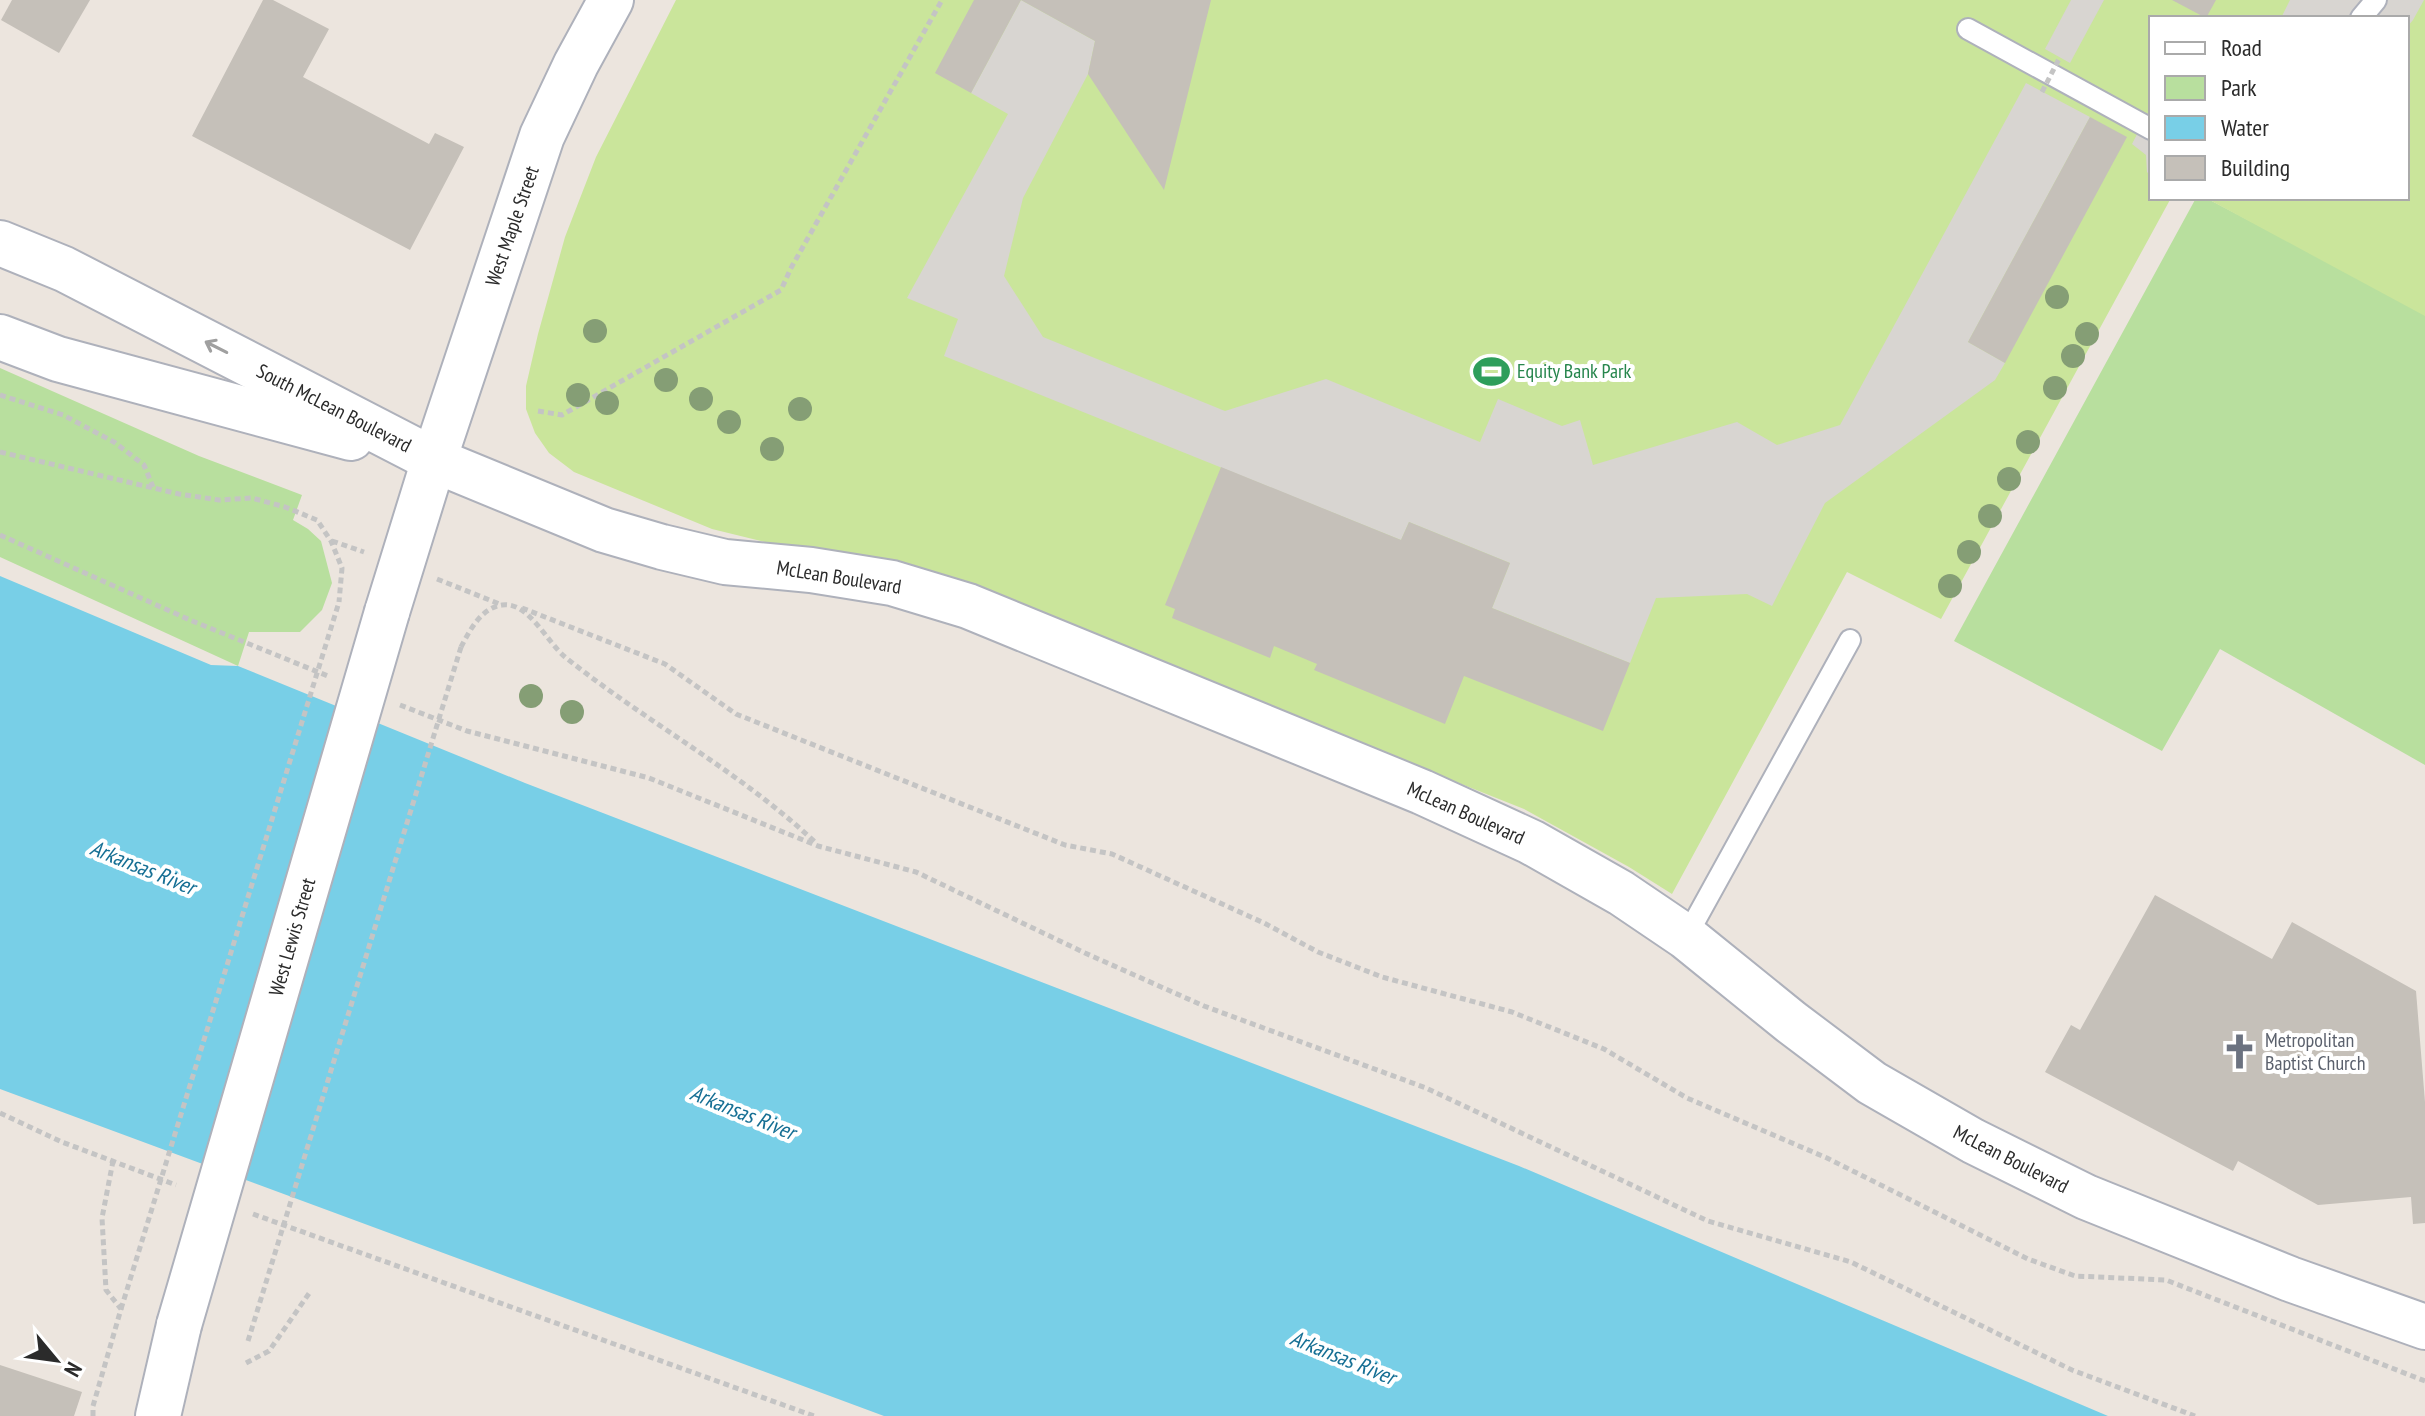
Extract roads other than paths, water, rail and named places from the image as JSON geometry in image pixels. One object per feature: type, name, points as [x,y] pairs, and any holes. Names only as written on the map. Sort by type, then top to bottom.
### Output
[{"type":"main road","name":"West Maple Street","points":[[434,460],[542,136],[611,0]]},
{"type":"main road","name":"South McLean Boulevard","points":[[0,243],[64,269],[434,460]]},
{"type":"main road","name":"South McLean Boulevard","points":[[0,337],[58,359],[434,460]]},
{"type":"main road","name":"West Lewis Street","points":[[158,1416],[179,1325],[434,460]]},
{"type":"main road","name":"McLean Boulevard","points":[[434,460],[604,530],[662,547],[725,562],[811,570],[892,583],[968,606],[1422,792],[1531,842],[1621,893],[1686,937],[1872,1083],[1973,1141],[2086,1197],[2290,1279],[2425,1327]]},
{"type":"lane","points":[[2363,16],[2376,0]]},
{"type":"lane","points":[[1968,29],[2149,128]]},
{"type":"lane","points":[[1686,937],[1850,640]]},
{"type":"water","name":"Arkansas River","points":[[0,576],[211,665],[238,666],[525,783],[1519,1166],[2108,1416],[884,1416],[0,1089]]},
{"type":"place","name":"Equity Bank Park","points":[[1491,371]]},
{"type":"place","name":"Metropolitan Baptist Church","points":[[2239,1051]]}]
